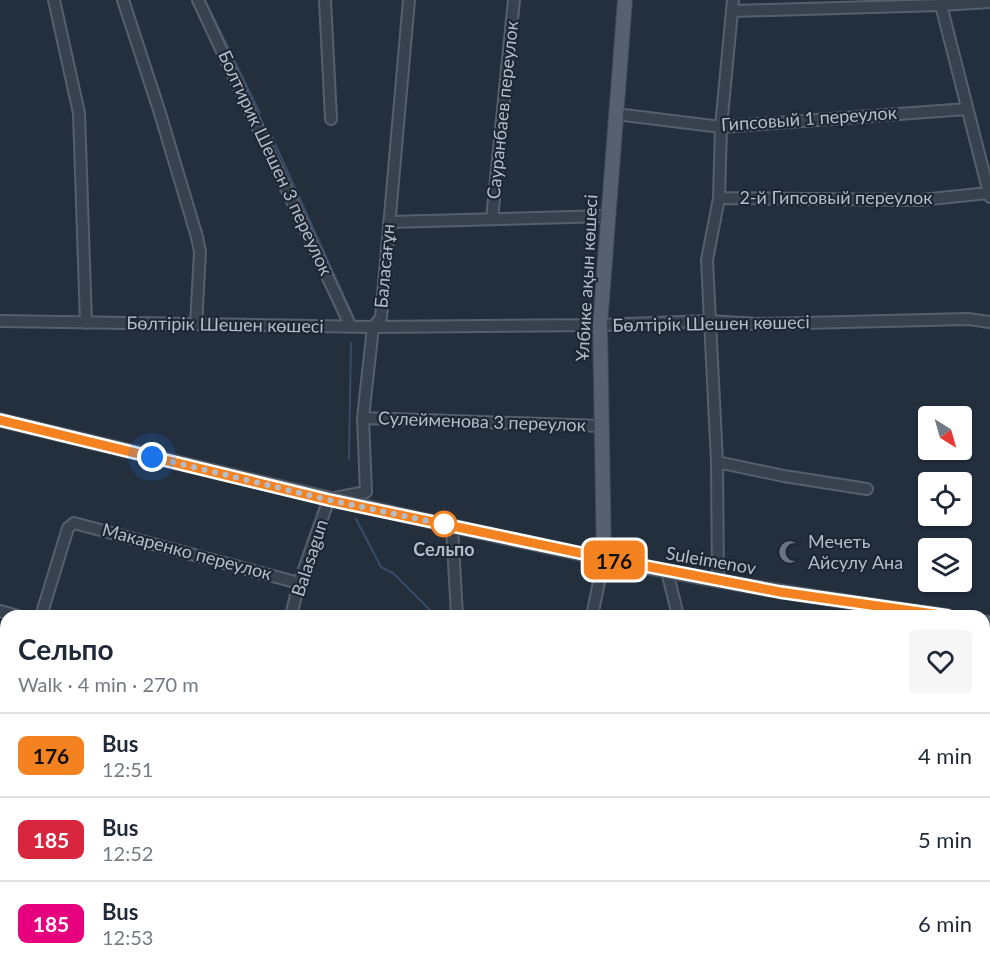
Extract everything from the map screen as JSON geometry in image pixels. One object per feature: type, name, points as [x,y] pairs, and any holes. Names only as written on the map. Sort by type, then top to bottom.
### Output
[{"type":"main road","name":"Ұлбике ақын көшесі","points":[[604,558],[600,325],[625,0]]},
{"type":"main road","name":"Suleimenov","points":[[0,420],[329,500],[604,558],[780,592],[906,610]]},
{"type":"street","points":[[54,0],[79,113],[86,323]]},
{"type":"street","points":[[123,0],[197,237],[200,252],[196,325]]},
{"type":"street","name":"Болтирик Шешен 3 переулок","points":[[198,0],[351,327]]},
{"type":"street","points":[[325,0],[331,119]]},
{"type":"street","name":"Баласағұн","points":[[329,500],[366,492],[363,418],[373,327],[381,318],[409,0]]},
{"type":"street","name":"Сауранбаев переулок","points":[[492,219],[514,0]]},
{"type":"street","points":[[718,580],[717,462],[707,260],[719,198],[721,127],[733,5],[941,5],[990,2]]},
{"type":"street","points":[[941,5],[989,196]]},
{"type":"street","name":"Гипсовый 1 переулок","points":[[616,114],[721,127],[967,109]]},
{"type":"street","name":"2-й Гипсовый переулок","points":[[719,198],[921,201],[989,196]]},
{"type":"street","name":"Сауранбаев переулок","points":[[389,222],[608,216]]},
{"type":"street","name":"Бөлтірік Шешен көшесі","points":[[0,321],[351,327],[600,325],[709,321],[758,324],[968,319],[990,321]]},
{"type":"street","name":"Сулейменова 3 переулок","points":[[363,418],[602,426]]},
{"type":"street","points":[[717,462],[784,476],[867,489]]},
{"type":"street","name":"Balasagun","points":[[292,610],[299,583],[329,500]]},
{"type":"street","name":"Макаренко переулок","points":[[42,610],[68,528],[74,523],[299,583]]},
{"type":"street","points":[[452,526],[457,610]]},
{"type":"street","points":[[593,610],[604,558]]},
{"type":"street","points":[[667,571],[677,610]]},
{"type":"waterway","points":[[205,0],[260,113]]},
{"type":"waterway","points":[[272,137],[352,314]]},
{"type":"waterway","points":[[349,459],[351,343]]},
{"type":"waterway","points":[[356,519],[381,567],[393,573],[430,610]]},
{"type":"bus line","name":"176","points":[[0,420],[329,500],[604,558],[780,592],[906,610]]},
{"type":"place","name":"Сельпо","points":[[444,524]]},
{"type":"place","name":"Мечеть Айсулу Ана","points":[[790,552]]},
{"type":"route","points":[[152,457],[329,500],[452,526],[444,524]]}]
